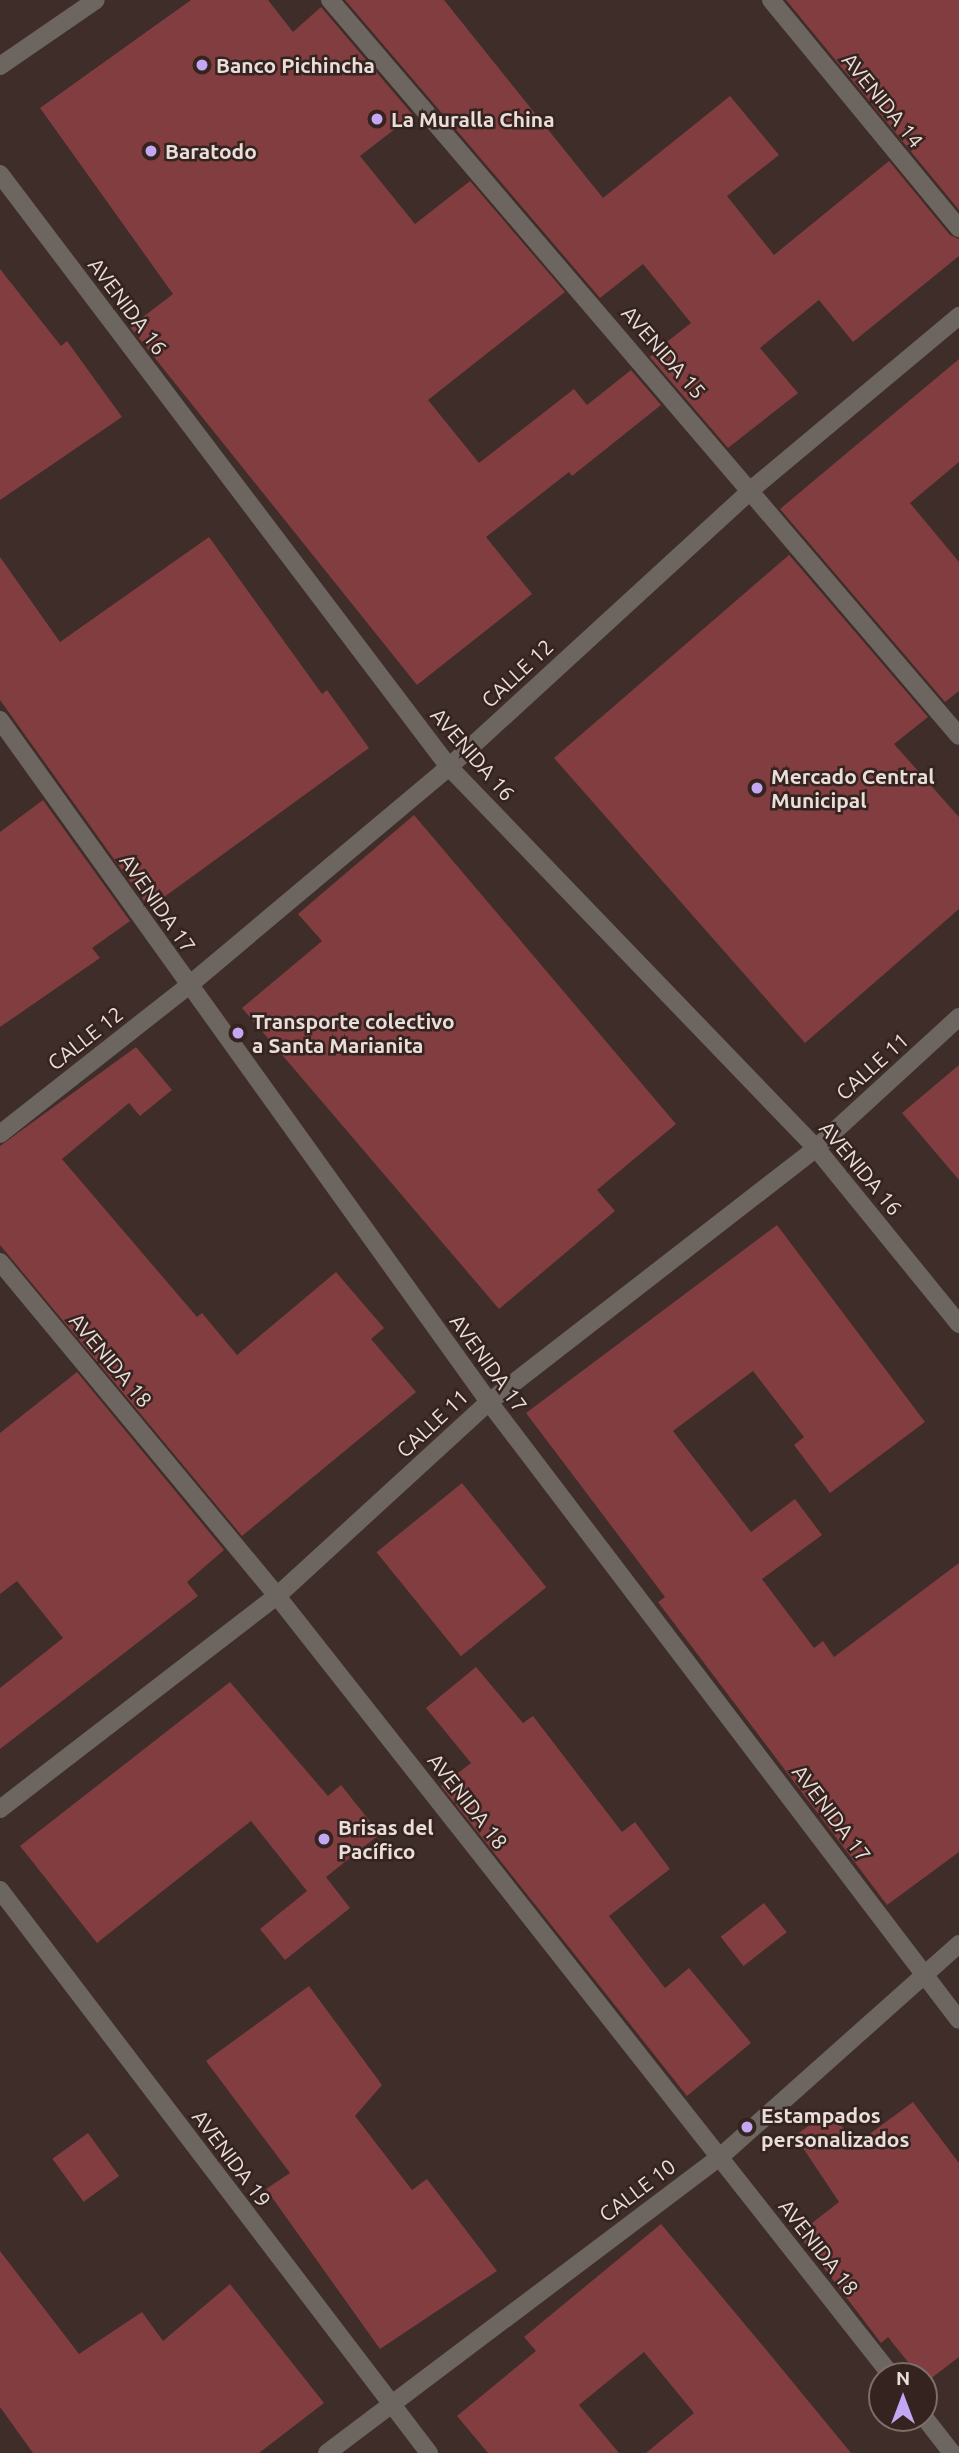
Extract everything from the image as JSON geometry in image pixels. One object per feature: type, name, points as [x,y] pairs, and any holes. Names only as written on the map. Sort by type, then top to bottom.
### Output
[{"type":"street","points":[[0,66],[96,0]]},
{"type":"street","name":"AVENIDA 15","points":[[330,0],[752,489],[959,736]]},
{"type":"street","name":"AVENIDA 14","points":[[771,0],[959,228]]},
{"type":"street","name":"AVENIDA 16","points":[[0,174],[449,767],[816,1148],[959,1324]]},
{"type":"street","name":"CALLE 12","points":[[0,1134],[188,986],[449,767],[752,489],[959,316]]},
{"type":"street","name":"AVENIDA 17","points":[[0,720],[188,986],[489,1402],[926,1973],[959,2020]]},
{"type":"street","name":"CALLE 11","points":[[0,1809],[277,1596],[489,1402],[816,1148],[959,1017]]},
{"type":"street","name":"AVENIDA 18","points":[[0,1262],[277,1596],[881,2362]]},
{"type":"street","name":"AVENIDA 19","points":[[0,1890],[429,2453]]},
{"type":"street","name":"CALLE 10","points":[[327,2453],[720,2157],[959,1944]]},
{"type":"street","points":[[936,2432],[952,2453]]},
{"type":"building","points":[[191,0],[268,0],[293,32],[321,7],[413,115],[360,156],[415,224],[470,181],[565,292],[428,400],[479,463],[574,389],[587,405],[631,370],[661,405],[572,476],[569,472],[486,537],[532,594],[417,685],[130,327],[173,294],[40,108]]},
{"type":"building","points":[[345,0],[444,0],[603,198],[730,96],[779,155],[727,196],[774,255],[889,161],[950,235],[959,239],[959,256],[853,342],[819,300],[760,348],[798,393],[728,448],[649,356],[691,323],[643,264],[600,298]]},
{"type":"building","points":[[786,0],[959,0],[959,210]]},
{"type":"building","points":[[0,269],[61,346],[67,341],[122,417],[0,500]]},
{"type":"building","points":[[959,359],[959,462],[910,503],[959,562],[959,691],[945,702],[780,509]]},
{"type":"building","points":[[209,537],[322,694],[327,690],[369,748],[149,908],[0,700],[0,557],[60,642]]},
{"type":"building","name":"Mercado Central Municipal","points":[[785,550],[928,717],[894,744],[959,817],[959,909],[805,1043],[554,758],[789,555]]},
{"type":"building","points":[[43,800],[130,921],[92,948],[100,958],[0,1027],[0,832]]},
{"type":"building","points":[[414,815],[676,1124],[597,1190],[615,1211],[499,1309],[242,1008],[322,941],[298,914]]},
{"type":"building","points":[[136,1047],[172,1090],[140,1116],[129,1103],[62,1159],[197,1317],[202,1313],[237,1355],[336,1272],[384,1328],[371,1339],[416,1392],[242,1536],[0,1245],[0,1146]]},
{"type":"building","points":[[959,1065],[959,1180],[902,1113]]},
{"type":"building","points":[[777,1225],[925,1422],[830,1493],[794,1445],[804,1437],[753,1371],[673,1431],[751,1532],[795,1499],[822,1535],[762,1579],[814,1648],[823,1641],[834,1657],[959,1563],[959,1852],[887,1905],[658,1602],[665,1597],[526,1413]]},
{"type":"building","points":[[77,1372],[224,1550],[187,1582],[198,1596],[0,1749],[0,1688],[63,1638],[17,1581],[0,1594],[0,1433]]},
{"type":"building","points":[[462,1483],[546,1587],[461,1656],[377,1552]]},
{"type":"building","points":[[476,1667],[523,1723],[533,1716],[622,1832],[635,1822],[670,1869],[609,1916],[665,1988],[689,1968],[751,2043],[687,2096],[441,1786],[471,1763],[426,1708]]},
{"type":"building","points":[[230,1682],[328,1796],[341,1785],[380,1834],[326,1877],[350,1908],[285,1960],[260,1929],[307,1891],[251,1821],[97,1943],[20,1846]]},
{"type":"building","points":[[764,1903],[787,1932],[743,1966],[721,1937]]},
{"type":"building","points":[[309,1986],[382,2085],[355,2116],[412,2190],[427,2179],[497,2271],[380,2349],[266,2189],[290,2173],[206,2061]]},
{"type":"building","points":[[913,2102],[959,2163],[959,2357],[938,2373],[938,2362],[908,2362],[888,2337],[881,2343],[798,2234],[839,2202],[795,2136],[829,2110],[856,2144]]},
{"type":"building","points":[[88,2133],[119,2176],[84,2202],[52,2159]]},
{"type":"building","points":[[661,2224],[851,2453],[646,2453],[694,2413],[644,2352],[579,2405],[619,2453],[488,2453],[457,2416],[536,2351],[524,2337]]},
{"type":"building","points":[[0,2251],[79,2354],[142,2312],[163,2341],[230,2284],[324,2403],[259,2453],[33,2453],[0,2407]]},
{"type":"place","name":"Banco Pichincha","points":[[202,65]]},
{"type":"place","name":"La Muralla China","points":[[377,119]]},
{"type":"place","name":"Baratodo","points":[[151,151]]},
{"type":"place","name":"Mercado Central Municipal","points":[[757,788]]},
{"type":"place","name":"Transporte colectivo a Santa Marianita","points":[[238,1033]]},
{"type":"place","name":"Brisas del Pacífico","points":[[324,1839]]},
{"type":"place","name":"Estampados personalizados","points":[[747,2127]]}]
